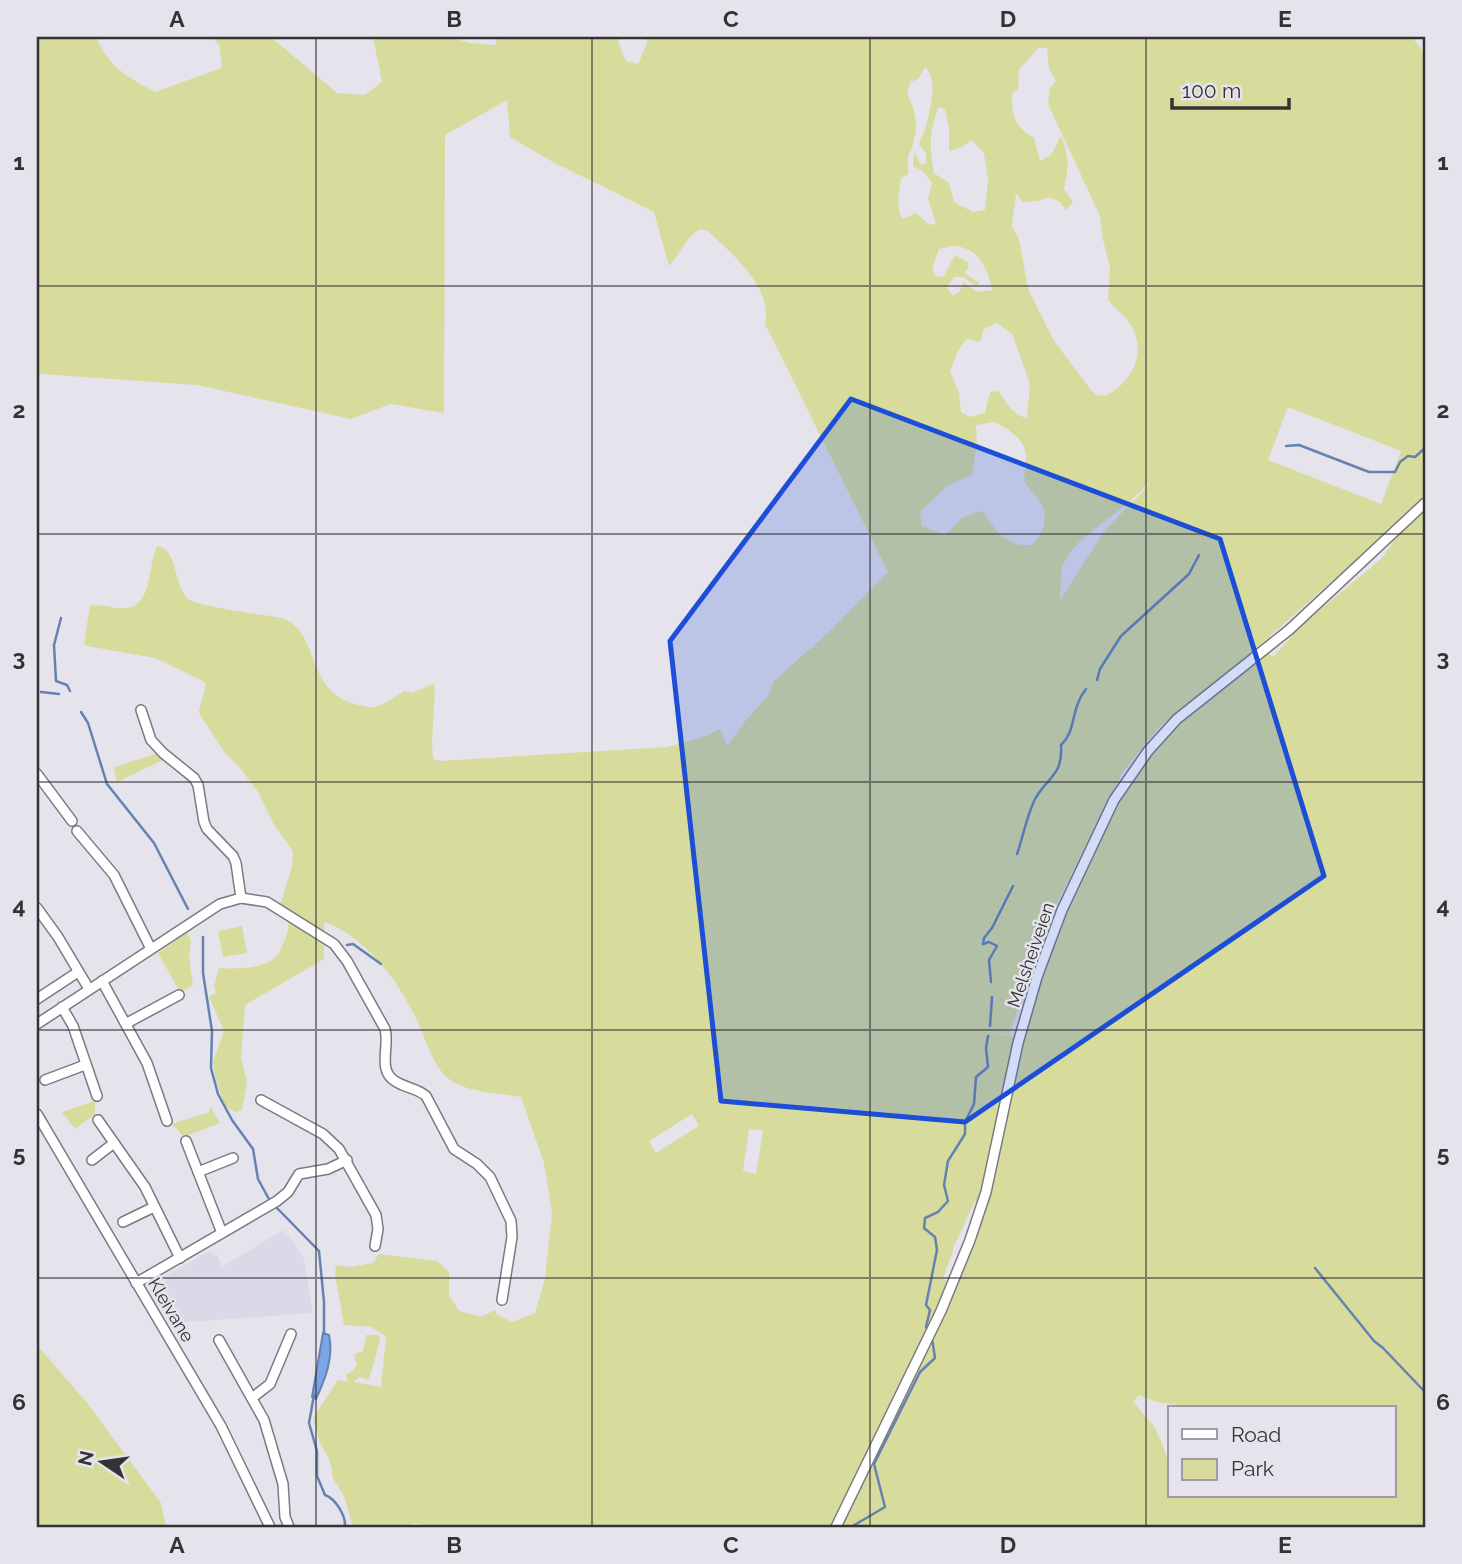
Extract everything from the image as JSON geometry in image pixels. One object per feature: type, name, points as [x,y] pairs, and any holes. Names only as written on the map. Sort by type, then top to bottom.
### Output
[{"type":"street","name":"Melsheiveien","points":[[836,1527],[952,1286],[982,1206],[1018,1043],[1037,977],[1062,910],[1114,800],[1148,751],[1177,719],[1289,630],[1425,503]]},
{"type":"street","points":[[141,710],[151,740],[194,778],[198,785],[207,829],[233,856],[236,863],[241,898]]},
{"type":"street","points":[[37,774],[72,821]]},
{"type":"street","points":[[77,831],[114,875],[151,948]]},
{"type":"street","points":[[37,1024],[213,908],[241,898],[274,905],[334,944],[341,952],[385,1029],[385,1066],[388,1075],[394,1081],[426,1096],[454,1149],[477,1164],[490,1177],[512,1225],[502,1300]]},
{"type":"street","points":[[37,908],[89,989]]},
{"type":"street","points":[[37,999],[78,972]]},
{"type":"street","points":[[102,981],[147,1063],[167,1121]]},
{"type":"street","points":[[127,1023],[179,995]]},
{"type":"street","points":[[62,1007],[73,1026],[97,1096]]},
{"type":"street","points":[[44,1080],[85,1065]]},
{"type":"street","points":[[261,1100],[323,1134],[339,1149],[376,1214],[379,1229],[375,1246]]},
{"type":"street","name":"Kleivane","points":[[37,1114],[221,1426],[270,1527]]},
{"type":"street","points":[[98,1120],[138,1175],[180,1258]]},
{"type":"street","points":[[186,1141],[222,1233]]},
{"type":"street","points":[[92,1160],[114,1143]]},
{"type":"street","points":[[198,1172],[233,1158]]},
{"type":"street","points":[[136,1283],[284,1196],[299,1174],[328,1168],[347,1160]]},
{"type":"street","points":[[123,1222],[154,1207]]},
{"type":"street","points":[[252,1398],[270,1384],[290,1334]]},
{"type":"street","points":[[219,1340],[267,1426],[283,1484],[285,1517],[289,1527]]},
{"type":"highlighted area","points":[[851,399],[1220,539],[1324,876],[965,1122],[721,1101],[670,641]]},
{"type":"shaded area","points":[[283,1230],[304,1259],[313,1313],[174,1323],[163,1306],[167,1292],[164,1287],[166,1276],[210,1251],[213,1256],[217,1254],[222,1267]]},
{"type":"green space","points":[[37,37],[96,37],[113,64],[155,92],[222,68],[219,45],[212,37],[271,37],[337,93],[365,95],[382,82],[373,37],[450,37],[469,43],[496,45],[497,37],[623,37],[618,42],[626,61],[638,64],[648,41],[636,37],[1412,37],[1425,54],[1425,498],[1248,656],[1158,728],[1123,772],[1056,905],[1009,1035],[975,1029],[1019,1038],[1051,944],[1120,800],[1163,737],[1268,653],[1273,657],[1302,625],[1380,560],[1404,528],[1425,508],[1425,1527],[436,1527],[413,1523],[408,1527],[353,1527],[344,1496],[333,1478],[330,1461],[320,1443],[313,1418],[338,1380],[347,1381],[346,1374],[353,1371],[357,1363],[355,1354],[363,1351],[366,1335],[378,1335],[380,1341],[368,1380],[359,1377],[354,1382],[381,1387],[386,1336],[371,1327],[344,1325],[335,1275],[336,1265],[351,1267],[373,1263],[379,1254],[437,1261],[449,1272],[449,1295],[459,1311],[481,1317],[495,1310],[497,1315],[512,1322],[535,1313],[545,1278],[552,1213],[544,1163],[521,1097],[474,1090],[449,1079],[435,1062],[413,1011],[394,980],[355,939],[324,922],[324,959],[245,1005],[241,1057],[247,1082],[242,1110],[235,1112],[225,1106],[213,1062],[224,1031],[209,997],[219,991],[216,992],[214,987],[219,968],[254,967],[267,963],[280,952],[288,927],[279,908],[292,867],[293,851],[273,823],[258,792],[225,753],[200,715],[206,685],[203,681],[155,658],[87,646],[84,644],[90,606],[128,608],[136,605],[146,591],[157,546],[164,548],[169,553],[183,593],[188,599],[218,608],[283,618],[295,626],[304,637],[321,677],[329,689],[342,699],[375,707],[404,691],[412,693],[433,684],[433,759],[440,761],[667,747],[704,737],[720,729],[727,746],[768,696],[774,681],[829,632],[888,572],[765,324],[763,297],[748,272],[708,231],[701,229],[687,240],[669,266],[654,212],[553,162],[510,137],[507,100],[445,135],[444,413],[391,404],[351,419],[197,385],[43,374],[37,376]],"holes":[[[1038,48],[1047,48],[1049,69],[1056,81],[1050,88],[1048,104],[1100,216],[1110,267],[1108,300],[1125,317],[1135,335],[1137,356],[1130,375],[1105,396],[1097,395],[1091,390],[1054,341],[1028,289],[1019,239],[1012,226],[1016,193],[1023,202],[1049,197],[1060,202],[1066,210],[1073,202],[1064,189],[1067,162],[1061,136],[1051,155],[1040,161],[1034,138],[1022,129],[1016,120],[1012,93],[1018,89],[1019,70]],[[925,67],[932,86],[932,101],[919,144],[926,153],[926,163],[921,165],[914,151],[913,167],[922,170],[932,183],[928,199],[936,223],[932,225],[916,213],[903,219],[899,210],[901,178],[908,174],[908,155],[916,126],[914,110],[907,93],[911,82],[918,79]],[[939,107],[945,109],[949,151],[972,140],[984,153],[988,179],[985,210],[973,212],[954,202],[949,183],[934,173],[931,148]],[[962,247],[980,260],[993,290],[977,292],[963,282],[960,291],[953,296],[947,287],[954,277],[963,277],[976,286],[979,283],[964,272],[969,263],[955,255],[944,276],[936,277],[932,269],[939,249]],[[997,323],[1012,334],[1030,384],[1027,418],[1014,411],[999,391],[990,392],[985,413],[970,417],[961,412],[959,393],[950,371],[966,339],[980,342],[984,329]],[[1288,407],[1401,451],[1381,504],[1268,460]],[[995,422],[1013,433],[1023,444],[1026,459],[1024,480],[1041,503],[1045,520],[1042,531],[1031,545],[1014,543],[1002,536],[982,511],[963,517],[945,535],[922,526],[920,512],[948,485],[972,475],[977,443],[976,425]],[[1149,483],[1105,530],[1060,600],[1062,565],[1083,538],[1127,504]],[[692,1114],[699,1126],[656,1153],[649,1141]],[[749,1129],[763,1131],[756,1174],[743,1171]],[[975,1201],[979,1203],[950,1282],[943,1279],[955,1244]]]},
{"type":"green space","points":[[159,753],[165,759],[117,782],[114,767]]},
{"type":"green space","points":[[242,926],[247,953],[223,957],[218,931]]},
{"type":"green space","points":[[187,933],[191,940],[189,957],[193,985],[180,992],[158,953]]},
{"type":"green space","points":[[95,1101],[95,1114],[75,1129],[62,1112]]},
{"type":"green space","points":[[210,1106],[220,1123],[184,1137],[172,1124],[209,1112]]},
{"type":"green space","points":[[37,1345],[88,1404],[161,1503],[166,1527],[37,1527]]},
{"type":"water","points":[[323,1333],[329,1335],[330,1352],[316,1399],[312,1397]]},
{"type":"waterway","points":[[1286,446],[1299,445],[1369,472],[1395,472],[1400,462],[1408,456],[1415,457],[1425,448]]},
{"type":"waterway","points":[[1097,680],[1100,669],[1121,636],[1189,574],[1199,555]]},
{"type":"waterway","points":[[61,618],[54,645],[56,681],[67,685],[70,691]]},
{"type":"waterway","points":[[1017,854],[1032,805],[1057,770],[1061,745],[1069,733],[1086,689]]},
{"type":"waterway","points":[[41,692],[59,694]]},
{"type":"waterway","points":[[81,712],[88,723],[107,784],[154,843],[188,909]]},
{"type":"waterway","points":[[991,982],[989,960],[997,946],[989,942],[983,944],[984,938],[992,928],[1013,886]]},
{"type":"waterway","points":[[203,937],[203,973],[212,1031],[211,1068],[218,1094],[232,1120],[253,1149],[258,1179],[270,1201]]},
{"type":"waterway","points":[[347,945],[353,944],[381,964]]},
{"type":"waterway","points":[[990,1026],[992,997]]},
{"type":"waterway","points":[[929,1333],[926,1327],[930,1310],[926,1305],[937,1250],[935,1237],[924,1228],[925,1218],[938,1212],[948,1201],[944,1185],[948,1161],[965,1134],[965,1122],[974,1104],[976,1077],[988,1067],[988,1036]]},
{"type":"waterway","points":[[275,1206],[319,1251],[324,1334]]},
{"type":"waterway","points":[[1315,1268],[1374,1341],[1425,1392]]},
{"type":"waterway","points":[[851,1527],[885,1507],[874,1464],[920,1372],[935,1358],[932,1338]]},
{"type":"waterway","points":[[314,1395],[309,1423],[317,1451],[317,1476],[325,1495],[340,1508],[345,1527]]}]
